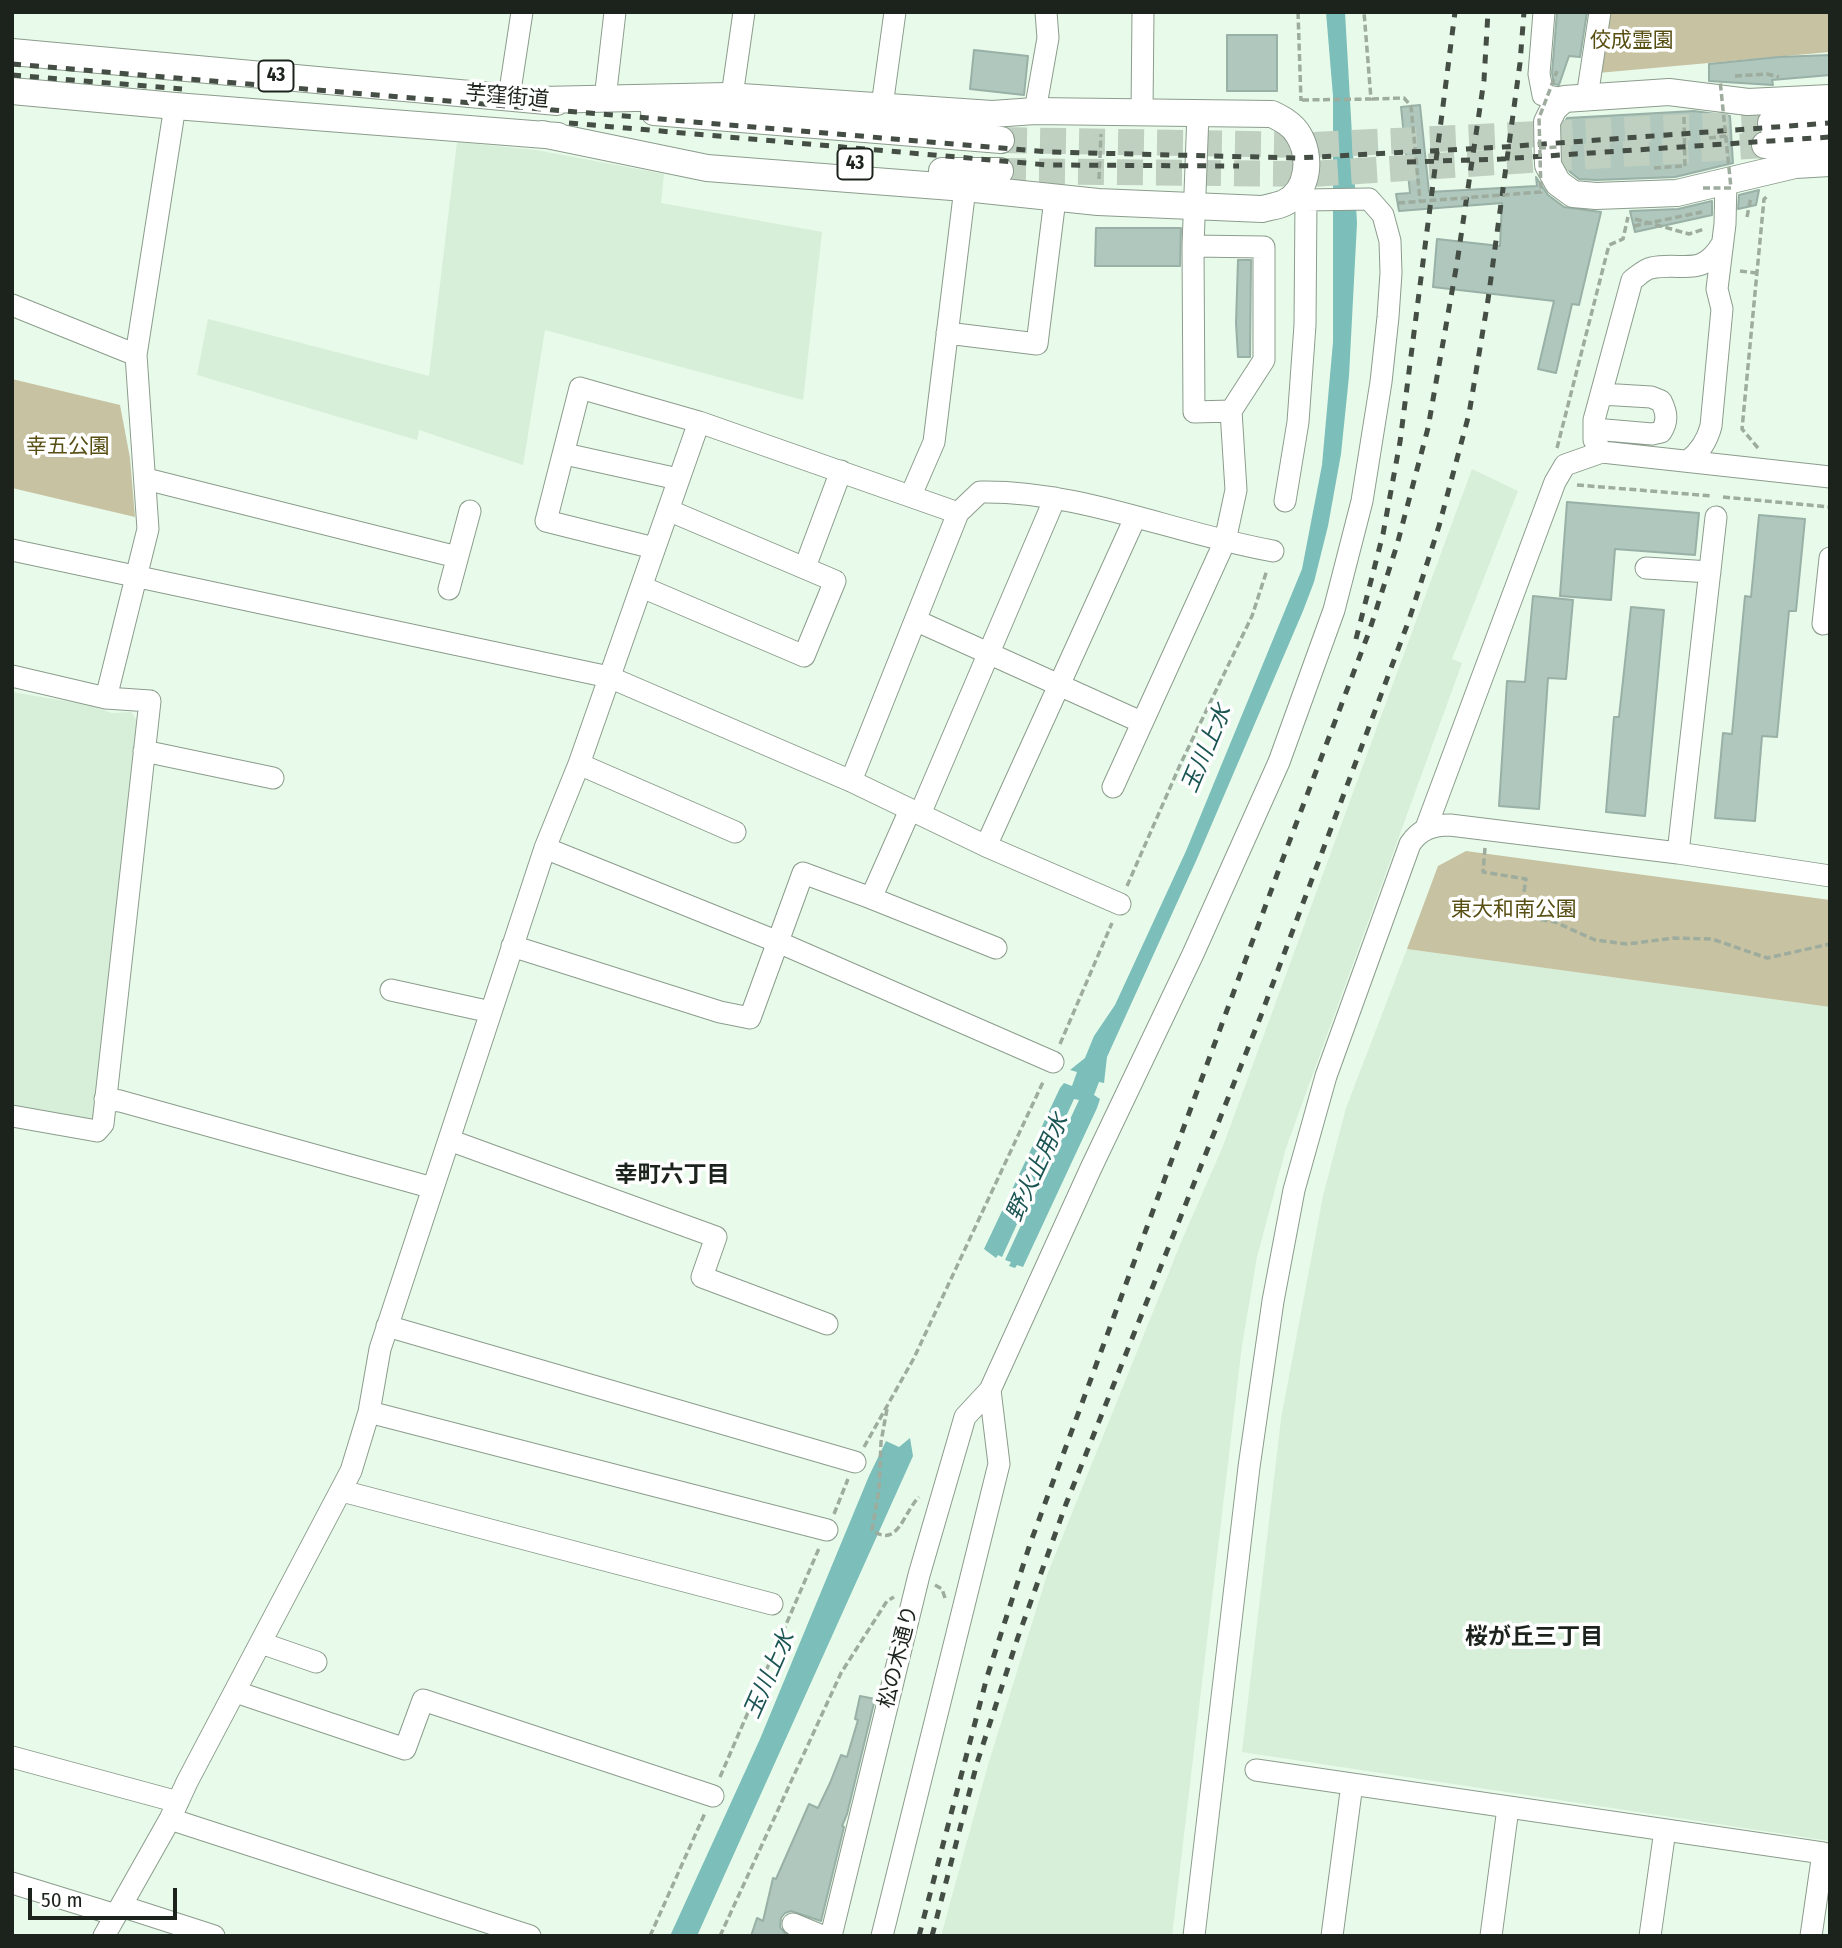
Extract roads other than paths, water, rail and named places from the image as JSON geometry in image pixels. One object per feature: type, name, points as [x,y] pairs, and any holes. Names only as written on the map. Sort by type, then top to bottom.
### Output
[{"type":"main road","name":"芋窪街道","points":[[12,52],[713,118],[1001,139]]},
{"type":"main road","name":"芋窪街道","points":[[12,91],[542,134],[935,171],[1000,171]]},
{"type":"main road","points":[[1830,98],[1748,102],[1669,92],[1576,98],[1554,108],[1547,122],[1548,165],[1558,183],[1573,194],[1597,196],[1677,193],[1795,165],[1830,163]]},
{"type":"main road","points":[[541,100],[732,96],[992,114],[1035,111],[1272,114],[1293,110],[1298,134],[1306,152],[1306,172],[1301,189],[1307,199],[1262,209],[1055,199],[965,188],[707,168],[542,134]]},
{"type":"main road","points":[[1830,120],[1768,134],[1830,141]]},
{"type":"street","points":[[509,97],[522,12]]},
{"type":"street","points":[[605,99],[615,12]]},
{"type":"street","points":[[732,96],[744,12]]},
{"type":"street","points":[[882,106],[895,12]]},
{"type":"street","points":[[1035,111],[1048,38],[1046,12]]},
{"type":"street","points":[[1142,112],[1143,12]]},
{"type":"street","points":[[1544,12],[1539,74],[1543,94],[1576,98],[1600,12]]},
{"type":"street","points":[[106,698],[148,529],[136,355],[175,106]]},
{"type":"street","points":[[1198,114],[1193,246],[1194,412],[1231,411]]},
{"type":"street","points":[[1688,461],[1700,449],[1710,430],[1722,309],[1717,289],[1721,244],[1714,185]]},
{"type":"street","points":[[911,495],[934,442],[965,188]]},
{"type":"street","points":[[947,333],[1037,344],[1055,199]]},
{"type":"street","points":[[882,1936],[999,1464],[990,1390],[1091,1168],[1193,954],[1279,762],[1335,610],[1362,501],[1381,382],[1391,273],[1390,209],[1369,199],[1307,199],[1305,325],[1298,422],[1285,501]]},
{"type":"street","points":[[1602,452],[1594,440],[1594,420],[1632,280],[1649,268],[1689,268],[1704,264],[1713,258],[1721,244]]},
{"type":"street","points":[[1113,786],[1225,541],[1236,490],[1231,411],[1265,360],[1264,247],[1193,246]]},
{"type":"street","points":[[1689,268],[1717,289]]},
{"type":"street","points":[[12,304],[136,355]]},
{"type":"street","points":[[654,548],[547,522],[580,388],[699,422],[958,513]]},
{"type":"street","points":[[1594,429],[1652,434],[1661,432],[1666,425],[1667,411],[1661,401],[1651,397],[1601,394]]},
{"type":"street","points":[[104,1936],[174,1810],[351,1471],[369,1412],[380,1349],[387,1326],[512,946],[699,422]]},
{"type":"street","points":[[1710,430],[1721,459],[1731,466]]},
{"type":"street","points":[[1426,828],[1555,482],[1565,465],[1602,452],[1830,477]]},
{"type":"street","points":[[565,454],[678,479]]},
{"type":"street","points":[[805,567],[841,471]]},
{"type":"street","points":[[146,479],[457,557]]},
{"type":"street","points":[[851,781],[958,513],[980,492],[1055,498],[1273,551]]},
{"type":"street","points":[[871,898],[915,812],[989,653],[1055,498]]},
{"type":"street","points":[[642,587],[804,656],[835,581],[668,510]]},
{"type":"street","points":[[449,589],[470,511]]},
{"type":"street","points":[[1678,853],[1716,517]]},
{"type":"street","points":[[986,846],[1135,518]]},
{"type":"street","points":[[12,550],[609,677],[851,781],[986,846],[1120,904]]},
{"type":"street","points":[[1823,624],[1830,558]]},
{"type":"street","points":[[1646,568],[1710,572]]},
{"type":"street","points":[[917,621],[1141,722]]},
{"type":"street","points":[[12,676],[106,698],[150,701],[103,1124],[97,1131],[12,1116]]},
{"type":"street","points":[[144,751],[273,778]]},
{"type":"street","points":[[579,764],[736,832]]},
{"type":"street","points":[[1194,1936],[1249,1467],[1273,1301],[1294,1190],[1326,1076],[1410,844],[1415,836],[1426,828],[1450,825],[1678,853],[1830,876]]},
{"type":"street","points":[[545,848],[778,942],[1053,1062]]},
{"type":"street","points":[[512,946],[720,1012],[750,1018],[803,873],[996,948]]},
{"type":"street","points":[[391,990],[491,1012]]},
{"type":"street","points":[[105,1099],[433,1188]]},
{"type":"street","points":[[449,1140],[716,1237],[702,1278],[827,1324]]},
{"type":"street","points":[[387,1326],[855,1462]]},
{"type":"street","name":"松の木通り","points":[[831,1936],[915,1589],[965,1417],[990,1390]]},
{"type":"street","points":[[369,1412],[827,1530]]},
{"type":"street","points":[[342,1491],[772,1604]]},
{"type":"street","points":[[261,1643],[316,1662]]},
{"type":"street","points":[[236,1692],[405,1749],[424,1700],[712,1796]]},
{"type":"street","points":[[12,1757],[174,1810],[530,1936]]},
{"type":"street","points":[[1256,1770],[1823,1853],[1811,1936]]},
{"type":"street","points":[[1332,1936],[1352,1784]]},
{"type":"street","points":[[1490,1936],[1508,1808]]},
{"type":"street","points":[[1650,1936],[1665,1830]]},
{"type":"street","points":[[12,1883],[214,1936]]},
{"type":"street","points":[[793,1924],[822,1936]]},
{"type":"water","name":"野火止用水","points":[[1326,12],[1345,12],[1357,223],[1349,376],[1341,454],[1328,526],[1314,582],[1303,611],[1196,861],[1107,1057],[1104,1083],[1099,1082],[1094,1095],[1100,1099],[1097,1108],[1023,1267],[1017,1265],[1015,1268],[1009,1266],[1011,1262],[1005,1260],[1079,1100],[1074,1099],[1002,1257],[998,1255],[996,1258],[984,1249],[1060,1088],[1064,1083],[1072,1086],[1077,1072],[1070,1070],[1085,1058],[1094,1036],[1115,1005],[1186,851],[1302,569],[1322,465],[1333,342],[1333,96]]},
{"type":"water","points":[[910,1438],[913,1456],[697,1936],[670,1936],[760,1739],[869,1476],[886,1441],[899,1447]]},
{"type":"tunnel","points":[[1001,140],[1311,145],[1771,123]]},
{"type":"tunnel","points":[[1000,171],[1312,174],[1765,145]]},
{"type":"railway","points":[[1356,639],[1383,534],[1400,442],[1455,12]]},
{"type":"railway","points":[[919,1936],[987,1677],[1030,1544],[1369,632],[1397,545],[1428,428],[1457,263],[1484,80],[1488,12]]},
{"type":"railway","points":[[932,1936],[977,1763],[1018,1637],[1066,1504],[1260,1018],[1409,620],[1439,526],[1469,414],[1488,300],[1520,63],[1524,12]]},
{"type":"railway","points":[[12,64],[1048,152],[1297,158],[1503,147],[1830,123]]},
{"type":"railway","points":[[12,75],[182,89]]},
{"type":"railway","points":[[569,123],[1048,165],[1239,166]]},
{"type":"railway","points":[[1407,162],[1501,159],[1830,137]]},
{"type":"district","name":"幸町六丁目","points":[[672,1176]]},
{"type":"district","name":"桜が丘三丁目","points":[[1534,1638]]},
{"type":"park label","name":"佼成霊園","points":[[1632,41]]},
{"type":"park label","name":"幸五公園","points":[[68,447]]},
{"type":"park label","name":"東大和南公園","points":[[1514,910]]},
{"type":"water label","name":"玉川上水","points":[[1207,749]]},
{"type":"water label","name":"玉川上水","points":[[770,1675]]}]
